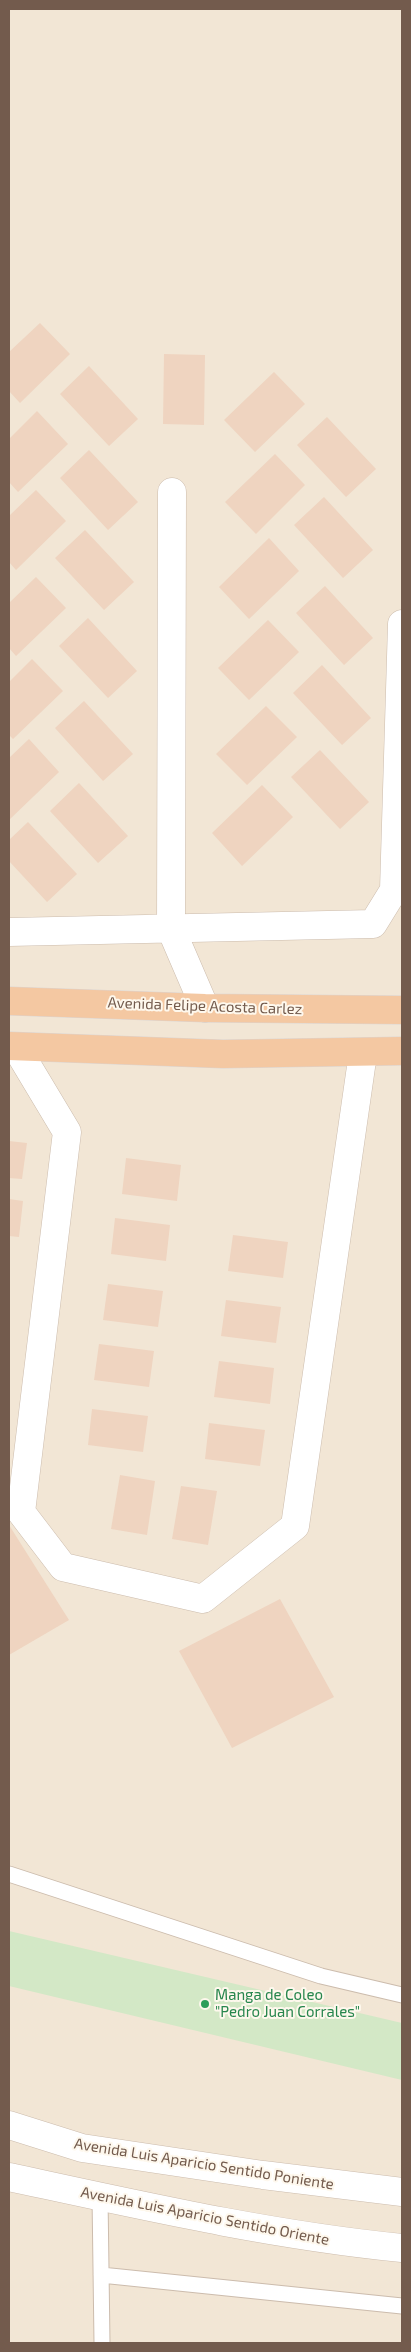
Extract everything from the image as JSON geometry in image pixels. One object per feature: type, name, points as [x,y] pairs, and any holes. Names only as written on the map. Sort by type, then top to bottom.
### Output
[{"type":"highway","name":"Avenida Felipe Acosta Carlez","points":[[9,1001],[205,1008],[402,1010]]},
{"type":"highway","points":[[12,1046],[223,1054],[402,1051]]},
{"type":"street","points":[[172,492],[171,929],[205,1008]]},
{"type":"street","points":[[9,932],[373,924],[394,890],[402,624]]},
{"type":"street","points":[[12,1046],[67,1132],[21,1512],[63,1568],[203,1599],[295,1526],[364,1053]]},
{"type":"street","name":"Avenida Luis Aparicio Sentido Poniente","points":[[9,2125],[82,2148],[263,2175],[402,2192]]},
{"type":"street","name":"Avenida Luis Aparicio Sentido Oriente","points":[[9,2176],[100,2196],[328,2240],[402,2248]]},
{"type":"lane","points":[[9,1874],[322,1976],[402,1995]]},
{"type":"lane","points":[[100,2196],[102,2343]]},
{"type":"lane","points":[[101,2274],[402,2306]]},
{"type":"shaded area","points":[[9,9],[402,9],[402,2343],[9,2343]]},
{"type":"green space","name":"Manga de Coleo \"Pedro Juan Corrales\"","points":[[9,1931],[402,2023],[402,2080],[9,1986]]},
{"type":"building","points":[[40,323],[70,354],[20,403],[9,391],[9,352]]},
{"type":"building","points":[[164,354],[205,355],[204,425],[163,424]]},
{"type":"building","points":[[89,366],[138,419],[109,446],[60,394]]},
{"type":"building","points":[[274,372],[305,404],[255,452],[224,420]]},
{"type":"building","points":[[37,411],[68,444],[18,492],[9,482],[9,439]]},
{"type":"building","points":[[327,417],[376,469],[346,497],[297,445]]},
{"type":"building","points":[[89,450],[138,502],[108,530],[60,478]]},
{"type":"building","points":[[275,454],[305,485],[256,534],[225,502]]},
{"type":"building","points":[[36,490],[66,521],[16,570],[9,562],[9,516]]},
{"type":"building","points":[[324,497],[373,550],[343,578],[294,525]]},
{"type":"building","points":[[85,530],[134,582],[104,610],[55,558]]},
{"type":"building","points":[[269,538],[299,571],[249,619],[219,587]]},
{"type":"building","points":[[36,577],[66,608],[16,656],[9,648],[9,603]]},
{"type":"building","points":[[325,586],[373,638],[344,665],[296,613]]},
{"type":"building","points":[[88,618],[137,671],[108,698],[59,646]]},
{"type":"building","points":[[268,620],[299,652],[249,700],[218,668]]},
{"type":"building","points":[[32,659],[63,691],[13,739],[9,735],[9,682]]},
{"type":"building","points":[[322,665],[371,718],[342,745],[293,693]]},
{"type":"building","points":[[84,701],[133,754],[103,781],[55,728]]},
{"type":"building","points":[[266,706],[297,737],[247,785],[216,754]]},
{"type":"building","points":[[29,739],[59,772],[9,820],[9,758]]},
{"type":"building","points":[[320,750],[369,802],[340,829],[291,777]]},
{"type":"building","points":[[79,783],[128,836],[98,863],[50,811]]},
{"type":"building","points":[[262,785],[293,817],[242,866],[212,833]]},
{"type":"building","points":[[28,822],[77,874],[47,902],[9,861],[9,840]]},
{"type":"building","points":[[9,1141],[27,1143],[22,1179],[9,1178]]},
{"type":"building","points":[[126,1158],[181,1165],[177,1201],[122,1194]]},
{"type":"building","points":[[9,1199],[23,1201],[19,1237],[9,1236]]},
{"type":"building","points":[[115,1218],[170,1225],[166,1261],[111,1254]]},
{"type":"building","points":[[233,1235],[288,1242],[283,1278],[228,1271]]},
{"type":"building","points":[[108,1284],[163,1291],[158,1327],[103,1320]]},
{"type":"building","points":[[226,1300],[281,1307],[276,1343],[221,1336]]},
{"type":"building","points":[[99,1344],[154,1351],[149,1387],[94,1380]]},
{"type":"building","points":[[219,1361],[274,1368],[270,1404],[214,1397]]},
{"type":"building","points":[[92,1409],[148,1416],[143,1452],[88,1445]]},
{"type":"building","points":[[209,1423],[265,1430],[260,1466],[205,1459]]},
{"type":"building","points":[[120,1475],[155,1481],[147,1535],[111,1529]]},
{"type":"building","points":[[181,1486],[217,1491],[208,1545],[172,1539]]},
{"type":"building","points":[[9,1525],[69,1620],[9,1655]]},
{"type":"building","points":[[280,1599],[334,1697],[232,1748],[179,1651]]},
{"type":"place","name":"Manga de Coleo \"Pedro Juan Corrales\"","points":[[205,2004]]}]
